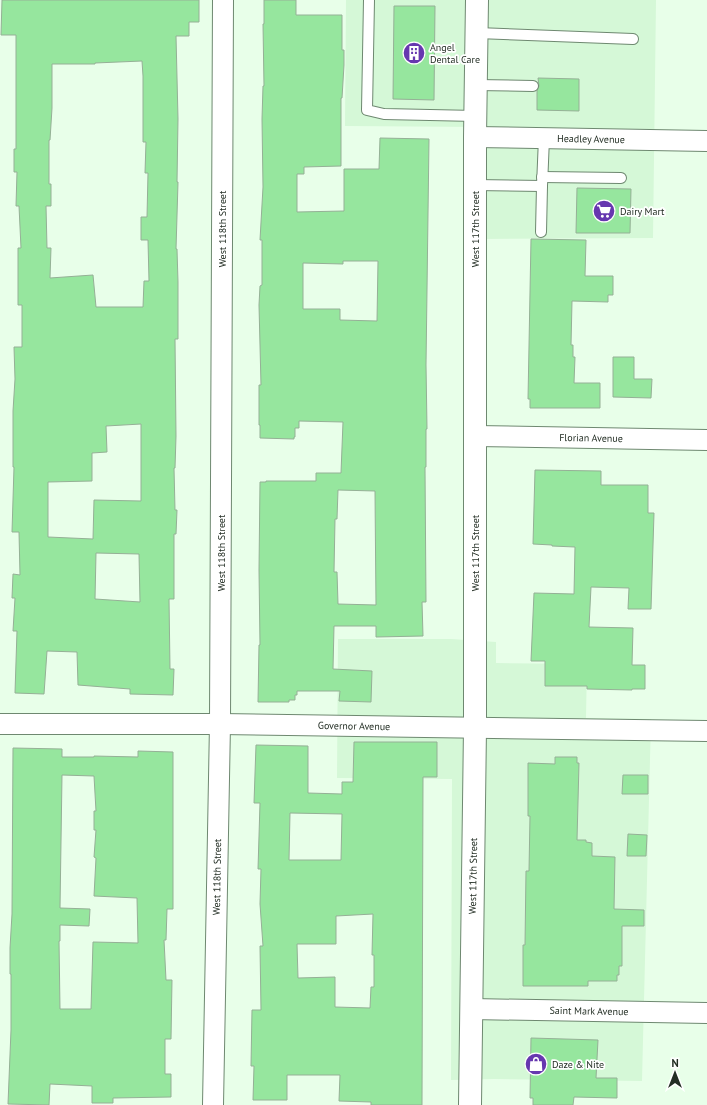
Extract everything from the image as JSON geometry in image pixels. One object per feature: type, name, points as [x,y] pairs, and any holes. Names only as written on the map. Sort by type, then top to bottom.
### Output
[{"type":"main road","name":"West 117th Street","points":[[470,1105],[475,728],[475,185],[477,0]]},
{"type":"street","name":"West 118th Street","points":[[214,1105],[220,724],[223,0]]},
{"type":"street","name":"Headley Avenue","points":[[476,126],[544,138],[707,141]]},
{"type":"street","name":"Florian Avenue","points":[[475,436],[707,440]]},
{"type":"street","name":"Governor Avenue","points":[[0,724],[220,724],[707,731]]},
{"type":"street","name":"Saint Mark Avenue","points":[[472,1009],[707,1013]]},
{"type":"lane","points":[[370,0],[367,110],[384,114],[476,126]]},
{"type":"lane","points":[[477,33],[633,39]]},
{"type":"lane","points":[[476,85],[533,86]]},
{"type":"lane","points":[[541,232],[544,138]]},
{"type":"lane","points":[[475,185],[621,178]]},
{"type":"shaded area","points":[[346,0],[656,0],[653,238],[481,239],[481,127],[345,126]]},
{"type":"shaded area","points":[[338,639],[451,639],[496,642],[496,663],[587,664],[586,718],[651,719],[642,1081],[494,1079],[451,1080],[452,779],[337,778]]},
{"type":"building","points":[[2,0],[199,0],[199,22],[189,22],[189,36],[176,36],[178,119],[176,249],[178,282],[178,339],[175,339],[176,436],[174,468],[175,510],[177,510],[176,534],[174,534],[174,599],[169,599],[170,669],[174,669],[173,695],[130,694],[130,689],[78,685],[77,652],[47,651],[44,694],[15,693],[17,631],[13,631],[15,598],[12,598],[13,574],[20,575],[19,532],[12,532],[14,467],[13,411],[15,379],[14,347],[22,347],[22,305],[18,305],[18,248],[21,248],[19,206],[16,206],[17,172],[14,172],[14,149],[16,149],[16,35],[1,35]],"holes":[[[142,61],[143,142],[146,142],[145,173],[148,173],[147,217],[141,217],[141,240],[148,240],[149,281],[144,281],[143,307],[96,307],[93,275],[50,278],[51,248],[47,248],[46,206],[51,206],[51,184],[49,184],[49,140],[52,108],[52,64],[95,64]],[[141,424],[141,501],[94,500],[93,539],[48,537],[48,482],[92,481],[92,453],[107,452],[106,426]],[[96,553],[139,554],[140,602],[95,599]]]},
{"type":"building","points":[[264,0],[296,0],[296,15],[342,15],[342,50],[344,50],[344,65],[341,98],[341,166],[304,167],[304,174],[297,174],[297,212],[344,211],[344,169],[379,169],[380,138],[429,139],[426,365],[427,429],[425,467],[426,602],[422,602],[423,636],[376,637],[376,626],[334,626],[333,669],[372,671],[371,702],[339,701],[340,691],[297,691],[295,700],[289,700],[289,702],[258,702],[260,645],[260,482],[316,481],[316,473],[341,473],[343,422],[299,421],[299,428],[295,428],[294,439],[260,438],[259,385],[261,385],[259,305],[260,286],[262,285],[262,240],[260,240],[263,187],[262,119],[264,86]],"holes":[[[343,261],[378,261],[377,321],[340,320],[340,309],[303,309],[303,263],[343,264]],[[338,490],[375,491],[376,605],[338,604],[337,572],[334,572],[335,519],[337,519]]]},
{"type":"building","name":"Angel Dental Care","points":[[394,6],[435,6],[434,100],[393,99]]},
{"type":"building","points":[[538,78],[579,79],[579,111],[537,110],[537,91],[539,86]]},
{"type":"building","name":"Dairy Mart","points":[[577,188],[631,189],[630,233],[576,233]]},
{"type":"building","points":[[531,239],[586,240],[585,276],[613,276],[613,295],[608,295],[608,302],[572,301],[571,345],[573,345],[573,357],[575,357],[574,383],[600,383],[600,408],[530,408],[530,399],[528,399]]},
{"type":"building","points":[[613,357],[634,357],[634,379],[652,379],[651,398],[613,397]]},
{"type":"building","points":[[535,470],[601,471],[601,485],[648,485],[648,513],[654,513],[651,609],[628,609],[629,588],[591,587],[589,627],[633,628],[632,665],[645,665],[645,689],[587,689],[587,686],[545,686],[545,661],[531,661],[534,593],[574,594],[575,547],[533,544]]},
{"type":"building","points":[[354,742],[437,742],[437,777],[423,777],[422,1105],[371,1105],[371,1102],[339,1101],[340,1075],[287,1075],[287,1100],[253,1100],[254,1066],[251,1066],[252,1010],[261,1010],[260,946],[263,946],[260,904],[261,869],[258,869],[260,803],[254,803],[256,745],[308,746],[308,793],[342,794],[342,782],[353,782]],"holes":[[[290,813],[342,814],[341,860],[289,860]],[[373,914],[372,955],[374,955],[374,987],[371,987],[370,1008],[335,1007],[335,977],[298,978],[297,944],[336,944],[336,916]]]},
{"type":"building","points":[[13,748],[62,749],[62,757],[138,757],[138,751],[173,752],[173,909],[167,909],[166,940],[164,940],[166,980],[172,980],[171,1039],[165,1039],[165,1074],[171,1074],[171,1097],[113,1098],[113,1103],[92,1103],[92,1086],[50,1084],[49,1105],[8,1104],[11,1030],[10,948],[12,914]],"holes":[[[62,775],[94,776],[96,811],[94,811],[94,830],[96,830],[94,896],[137,898],[138,943],[93,942],[91,1009],[60,1009],[60,925],[89,926],[90,909],[60,908]]]},
{"type":"building","points":[[555,757],[577,757],[577,763],[579,763],[577,840],[586,840],[586,842],[592,843],[592,856],[615,857],[614,909],[644,910],[644,926],[622,926],[622,966],[619,966],[617,981],[588,981],[588,986],[523,986],[526,871],[529,871],[530,816],[528,816],[528,763],[555,764]]},
{"type":"building","points":[[623,775],[648,775],[648,794],[622,794]]},
{"type":"building","points":[[628,834],[647,835],[646,856],[627,856]]},
{"type":"building","points":[[531,1038],[598,1040],[596,1078],[617,1078],[617,1098],[574,1097],[573,1105],[533,1105],[533,1098],[530,1098]]},
{"type":"place","name":"Angel Dental Care","points":[[414,53]]},
{"type":"place","name":"Dairy Mart","points":[[604,211]]},
{"type":"place","name":"Daze & Nite","points":[[536,1064]]}]
